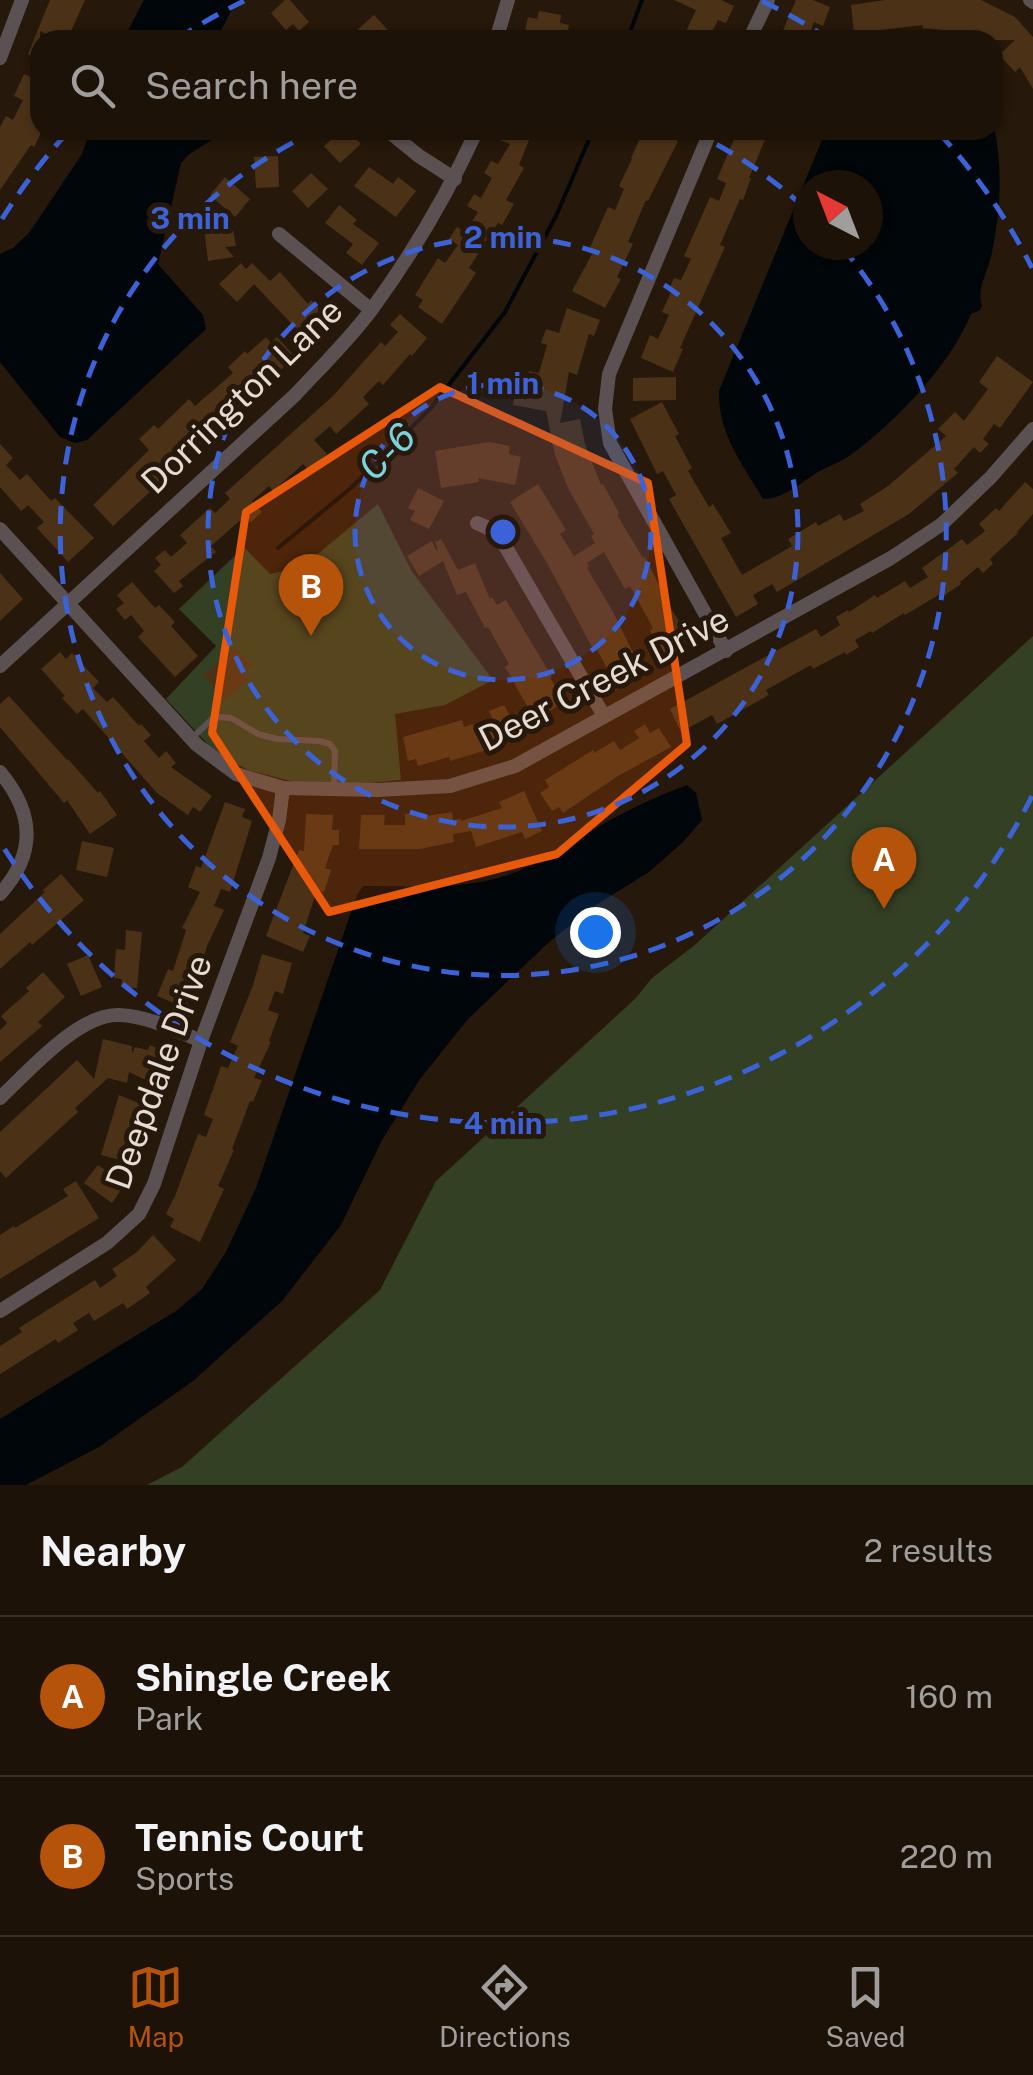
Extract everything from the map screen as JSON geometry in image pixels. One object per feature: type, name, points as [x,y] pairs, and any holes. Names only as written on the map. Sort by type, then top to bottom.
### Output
[{"type":"street","points":[[0,58],[22,0]]},
{"type":"street","points":[[499,30],[508,0]]},
{"type":"street","points":[[754,30],[768,0]]},
{"type":"street","points":[[399,140],[454,179]]},
{"type":"street","name":"Dorrington Lane","points":[[0,666],[334,355],[371,310],[421,236],[472,140]]},
{"type":"street","points":[[707,140],[608,374],[605,410],[610,444],[726,651]]},
{"type":"street","points":[[280,234],[371,310]]},
{"type":"street","name":"Deer Creek Drive","points":[[0,529],[192,739],[236,774],[283,788],[378,790],[450,786],[515,766],[891,558],[942,524],[991,477],[1033,428]]},
{"type":"street","points":[[477,523],[497,532],[604,716]]},
{"type":"street","points":[[0,772],[17,796],[26,818],[28,840],[20,866],[0,894]]},
{"type":"street","name":"Deepdale Drive","points":[[0,1311],[107,1243],[139,1214],[154,1184],[201,1040],[269,858],[283,788]]},
{"type":"street","points":[[0,1098],[70,1035],[94,1020],[115,1014],[144,1018],[201,1040]]},
{"type":"lane","points":[[192,739],[212,719],[220,717],[231,718],[258,734],[277,739],[330,744],[335,752],[334,789]]},
{"type":"highlighted area","points":[[440,387],[648,483],[687,744],[557,854],[329,912],[212,733],[246,512]]},
{"type":"green space","points":[[378,504],[411,570],[493,680],[445,705],[395,714],[401,780],[302,784],[248,770],[215,752],[166,699],[216,646],[179,609],[244,547],[270,574],[302,567]]},
{"type":"green space","points":[[1033,636],[1033,1485],[147,1485],[182,1467],[380,1290],[436,1181],[635,999],[652,978],[696,944]]},
{"type":"shaded area","points":[[144,0],[244,0],[231,11],[221,30],[128,30]]},
{"type":"shaded area","points":[[87,140],[211,140],[181,163],[158,264],[203,315],[206,329],[87,440],[75,443],[60,437],[0,362],[0,254],[29,233],[82,154]]},
{"type":"shaded area","points":[[822,140],[996,140],[999,204],[982,286],[982,306],[971,314],[936,373],[904,409],[848,457],[785,493],[763,499],[727,435],[719,391],[793,210],[793,260],[883,260],[883,170],[810,170]]},
{"type":"shaded area","points":[[687,785],[696,793],[702,820],[649,872],[596,905],[548,943],[468,1019],[420,1079],[382,1140],[341,1225],[282,1301],[193,1381],[99,1447],[26,1485],[0,1485],[0,1419],[176,1311],[202,1289],[226,1252],[256,1188],[363,886],[455,885],[508,875],[626,812]]},
{"type":"building","points":[[50,0],[85,0],[72,30],[38,30]]},
{"type":"building","points":[[290,0],[309,22],[300,30],[293,24],[286,30],[271,13]]},
{"type":"building","points":[[674,0],[721,0],[734,6],[726,23],[718,20],[713,30],[687,30],[696,10]]},
{"type":"building","points":[[796,0],[813,0],[830,7],[823,26],[814,22],[811,30],[783,30]]},
{"type":"building","points":[[885,0],[981,0],[1015,17],[1033,37],[1033,89],[1020,67],[1015,72],[1003,59],[1003,51],[1015,40],[1003,40],[1003,30],[943,30],[922,28],[923,25],[854,30],[851,5]]},
{"type":"building","points":[[539,11],[561,15],[560,23],[569,25],[568,30],[525,30],[528,17],[537,19]]},
{"type":"building","points":[[374,15],[388,30],[357,30]]},
{"type":"building","points":[[24,74],[30,77],[30,140],[38,140],[0,190],[0,127],[6,116],[13,120],[23,100],[14,96]]},
{"type":"building","points":[[330,140],[357,140],[361,144],[340,163],[324,146]]},
{"type":"building","points":[[500,140],[529,140],[519,165],[524,168],[506,200],[514,204],[469,268],[476,273],[442,324],[418,307],[423,300],[415,295],[438,258],[445,263],[458,245],[449,239],[457,227],[465,232],[478,212],[467,206],[474,194],[481,198],[492,178],[484,173],[491,161],[498,164],[510,144]]},
{"type":"building","points":[[639,140],[678,141],[646,200],[628,242],[633,244],[617,277],[621,279],[605,308],[572,291],[592,254],[588,252],[608,207],[615,210],[624,189],[619,186]]},
{"type":"building","points":[[734,140],[765,140],[743,200],[740,199],[720,245],[725,247],[673,372],[641,358],[650,335],[658,339],[669,315],[662,312],[672,290],[669,289],[674,278],[681,280],[691,259],[684,256],[710,197],[719,201],[726,183],[717,179]]},
{"type":"building","points":[[278,156],[279,187],[256,188],[254,157]]},
{"type":"building","points":[[369,167],[393,184],[398,177],[416,191],[396,217],[354,186]]},
{"type":"building","points":[[311,173],[328,189],[308,208],[292,191]]},
{"type":"building","points":[[225,177],[250,199],[235,217],[210,195]]},
{"type":"building","points":[[339,205],[357,220],[353,224],[379,243],[362,265],[346,253],[353,244],[325,223]]},
{"type":"building","points":[[232,224],[236,246],[225,247],[234,257],[208,261],[204,228]]},
{"type":"building","points":[[241,263],[246,269],[252,263],[270,281],[280,272],[308,304],[311,300],[328,318],[306,339],[254,284],[237,302],[219,284]]},
{"type":"building","points":[[567,308],[600,320],[594,336],[589,334],[577,375],[569,372],[560,423],[580,419],[601,485],[692,641],[667,658],[630,586],[625,589],[604,552],[587,563],[587,568],[641,669],[615,683],[510,502],[538,484],[566,530],[560,534],[574,556],[595,543],[555,455],[546,411],[513,405],[516,389],[525,391],[529,371],[539,373],[547,345],[541,343],[546,329],[559,333]]},
{"type":"building","points":[[400,314],[427,338],[383,385],[379,381],[363,397],[369,404],[356,416],[336,434],[330,426],[314,440],[327,454],[309,470],[303,464],[273,491],[269,486],[252,501],[262,512],[251,522],[245,516],[211,546],[216,552],[179,581],[183,586],[174,593],[154,571],[161,565],[155,558],[165,550],[171,557],[187,543],[180,535],[210,508],[215,513],[230,499],[225,493],[334,395],[381,342],[385,346],[398,332],[390,325]]},
{"type":"building","points":[[266,337],[271,343],[277,337],[295,357],[261,388],[255,382],[240,395],[247,402],[113,526],[93,505],[149,450],[139,439],[154,425],[158,429],[189,399],[195,406],[233,373],[228,367]]},
{"type":"building","points":[[997,356],[1033,382],[1000,428],[994,424],[983,439],[989,444],[980,453],[974,447],[954,469],[958,473],[909,514],[777,592],[772,584],[753,595],[758,604],[736,617],[669,499],[676,495],[663,471],[657,474],[630,419],[662,402],[692,468],[688,471],[709,507],[713,504],[731,533],[721,538],[742,575],[792,546],[788,539],[816,522],[818,526],[840,514],[844,521],[864,511],[860,504],[888,486],[946,436],[938,429],[955,412],[964,421],[988,389],[979,382]]},
{"type":"building","points":[[676,377],[676,400],[633,401],[633,378]]},
{"type":"building","points":[[489,442],[510,446],[509,454],[521,457],[515,485],[478,478],[479,482],[441,488],[435,451]]},
{"type":"building","points":[[0,444],[13,458],[6,465],[20,480],[27,474],[94,538],[68,562],[37,528],[44,522],[28,505],[21,511],[0,487]]},
{"type":"building","points":[[1025,482],[1033,489],[1033,514],[990,559],[993,564],[983,573],[978,567],[942,597],[940,594],[855,640],[859,647],[846,655],[845,652],[813,669],[811,665],[766,690],[769,695],[717,724],[712,715],[681,732],[670,709],[816,629],[821,637],[840,625],[836,617],[875,595],[877,598],[905,581],[910,588],[928,577],[922,568],[962,539],[967,545],[985,531],[979,524],[996,508],[999,511]]},
{"type":"building","points":[[418,488],[444,501],[429,529],[410,520],[415,511],[408,508]]},
{"type":"building","points":[[441,539],[458,570],[475,563],[490,599],[497,605],[506,600],[564,702],[535,720],[488,627],[485,628],[466,592],[457,595],[443,561],[419,576],[407,556],[432,541],[438,549],[435,542]]},
{"type":"building","points":[[0,573],[23,599],[0,621]]},
{"type":"building","points":[[132,582],[155,608],[159,605],[175,622],[171,626],[198,656],[175,677],[138,637],[144,631],[131,615],[125,620],[116,609],[124,603],[117,595]]},
{"type":"building","points":[[235,647],[252,666],[244,672],[249,678],[225,700],[203,675]]},
{"type":"building","points":[[60,652],[66,659],[72,653],[99,682],[93,688],[107,702],[113,697],[141,724],[151,735],[144,741],[159,758],[166,751],[176,763],[171,767],[212,796],[200,812],[193,807],[188,815],[157,793],[83,709],[77,714],[62,698],[65,696],[41,669]]},
{"type":"building","points":[[9,696],[100,791],[117,815],[90,834],[67,800],[64,803],[0,727],[0,704]]},
{"type":"building","points":[[505,706],[519,736],[450,761],[449,757],[418,766],[416,759],[408,761],[403,737],[462,720],[464,727],[473,724],[475,729],[493,720],[489,711]]},
{"type":"building","points":[[645,724],[650,733],[659,728],[671,747],[563,813],[559,807],[552,811],[540,793],[549,787],[545,780],[614,741],[620,750],[639,738],[634,731]]},
{"type":"building","points":[[524,791],[542,831],[525,839],[522,832],[476,847],[471,831],[453,834],[454,842],[420,849],[359,849],[361,815],[385,815],[384,825],[405,825],[405,814],[420,817],[452,812],[453,820],[461,821],[502,808],[499,802]]},
{"type":"building","points":[[225,802],[245,809],[242,817],[252,821],[230,892],[221,889],[214,906],[224,910],[186,1008],[157,996],[168,969],[173,971],[186,930],[182,928],[200,892],[188,887],[196,866],[201,868]]},
{"type":"building","points":[[306,814],[333,815],[332,830],[339,830],[339,845],[333,845],[325,868],[331,870],[324,892],[317,890],[303,933],[310,936],[303,952],[266,936],[299,850],[304,851]]},
{"type":"building","points":[[82,841],[114,848],[107,877],[76,870]]},
{"type":"building","points":[[61,874],[84,900],[0,969],[0,934]]},
{"type":"building","points":[[126,930],[142,932],[137,988],[121,987],[122,979],[114,978],[116,949],[125,950]]},
{"type":"building","points":[[262,954],[292,963],[283,994],[275,991],[268,1010],[279,1014],[254,1078],[262,1080],[253,1102],[250,1101],[218,1186],[224,1189],[200,1242],[170,1227],[174,1219],[166,1214],[198,1134],[206,1137],[213,1119],[204,1115],[221,1066],[228,1068],[238,1046],[230,1042]]},
{"type":"building","points":[[88,955],[102,987],[81,996],[67,964]]},
{"type":"building","points":[[43,972],[65,997],[38,1022],[42,1026],[0,1062],[0,1030],[7,1023],[1,1016]]},
{"type":"building","points":[[103,1039],[132,1046],[132,1054],[135,1047],[148,1050],[150,1045],[177,1058],[162,1088],[129,1072],[127,1083],[108,1078],[75,1108],[78,1112],[6,1178],[0,1171],[0,1132],[77,1060],[94,1079]]},
{"type":"building","points":[[119,1095],[153,1109],[144,1131],[141,1130],[132,1163],[101,1155]]},
{"type":"building","points":[[98,1165],[125,1184],[112,1203],[84,1183]]},
{"type":"building","points":[[76,1181],[99,1218],[0,1279],[0,1235],[68,1196],[63,1189]]},
{"type":"building","points":[[153,1235],[176,1260],[146,1287],[150,1293],[127,1309],[123,1303],[94,1321],[89,1313],[73,1323],[78,1330],[0,1374],[0,1346],[22,1332],[19,1328],[95,1280],[100,1288],[117,1276],[112,1269]]},
{"type":"waterway","name":"C-6","points":[[631,30],[642,0]]},
{"type":"waterway","name":"C-6","points":[[278,548],[351,488],[431,408],[505,312],[557,214],[589,140]]},
{"type":"place","name":"Tennis Court","points":[[311,636]]},
{"type":"place","name":"Shingle Creek","points":[[884,909]]}]
